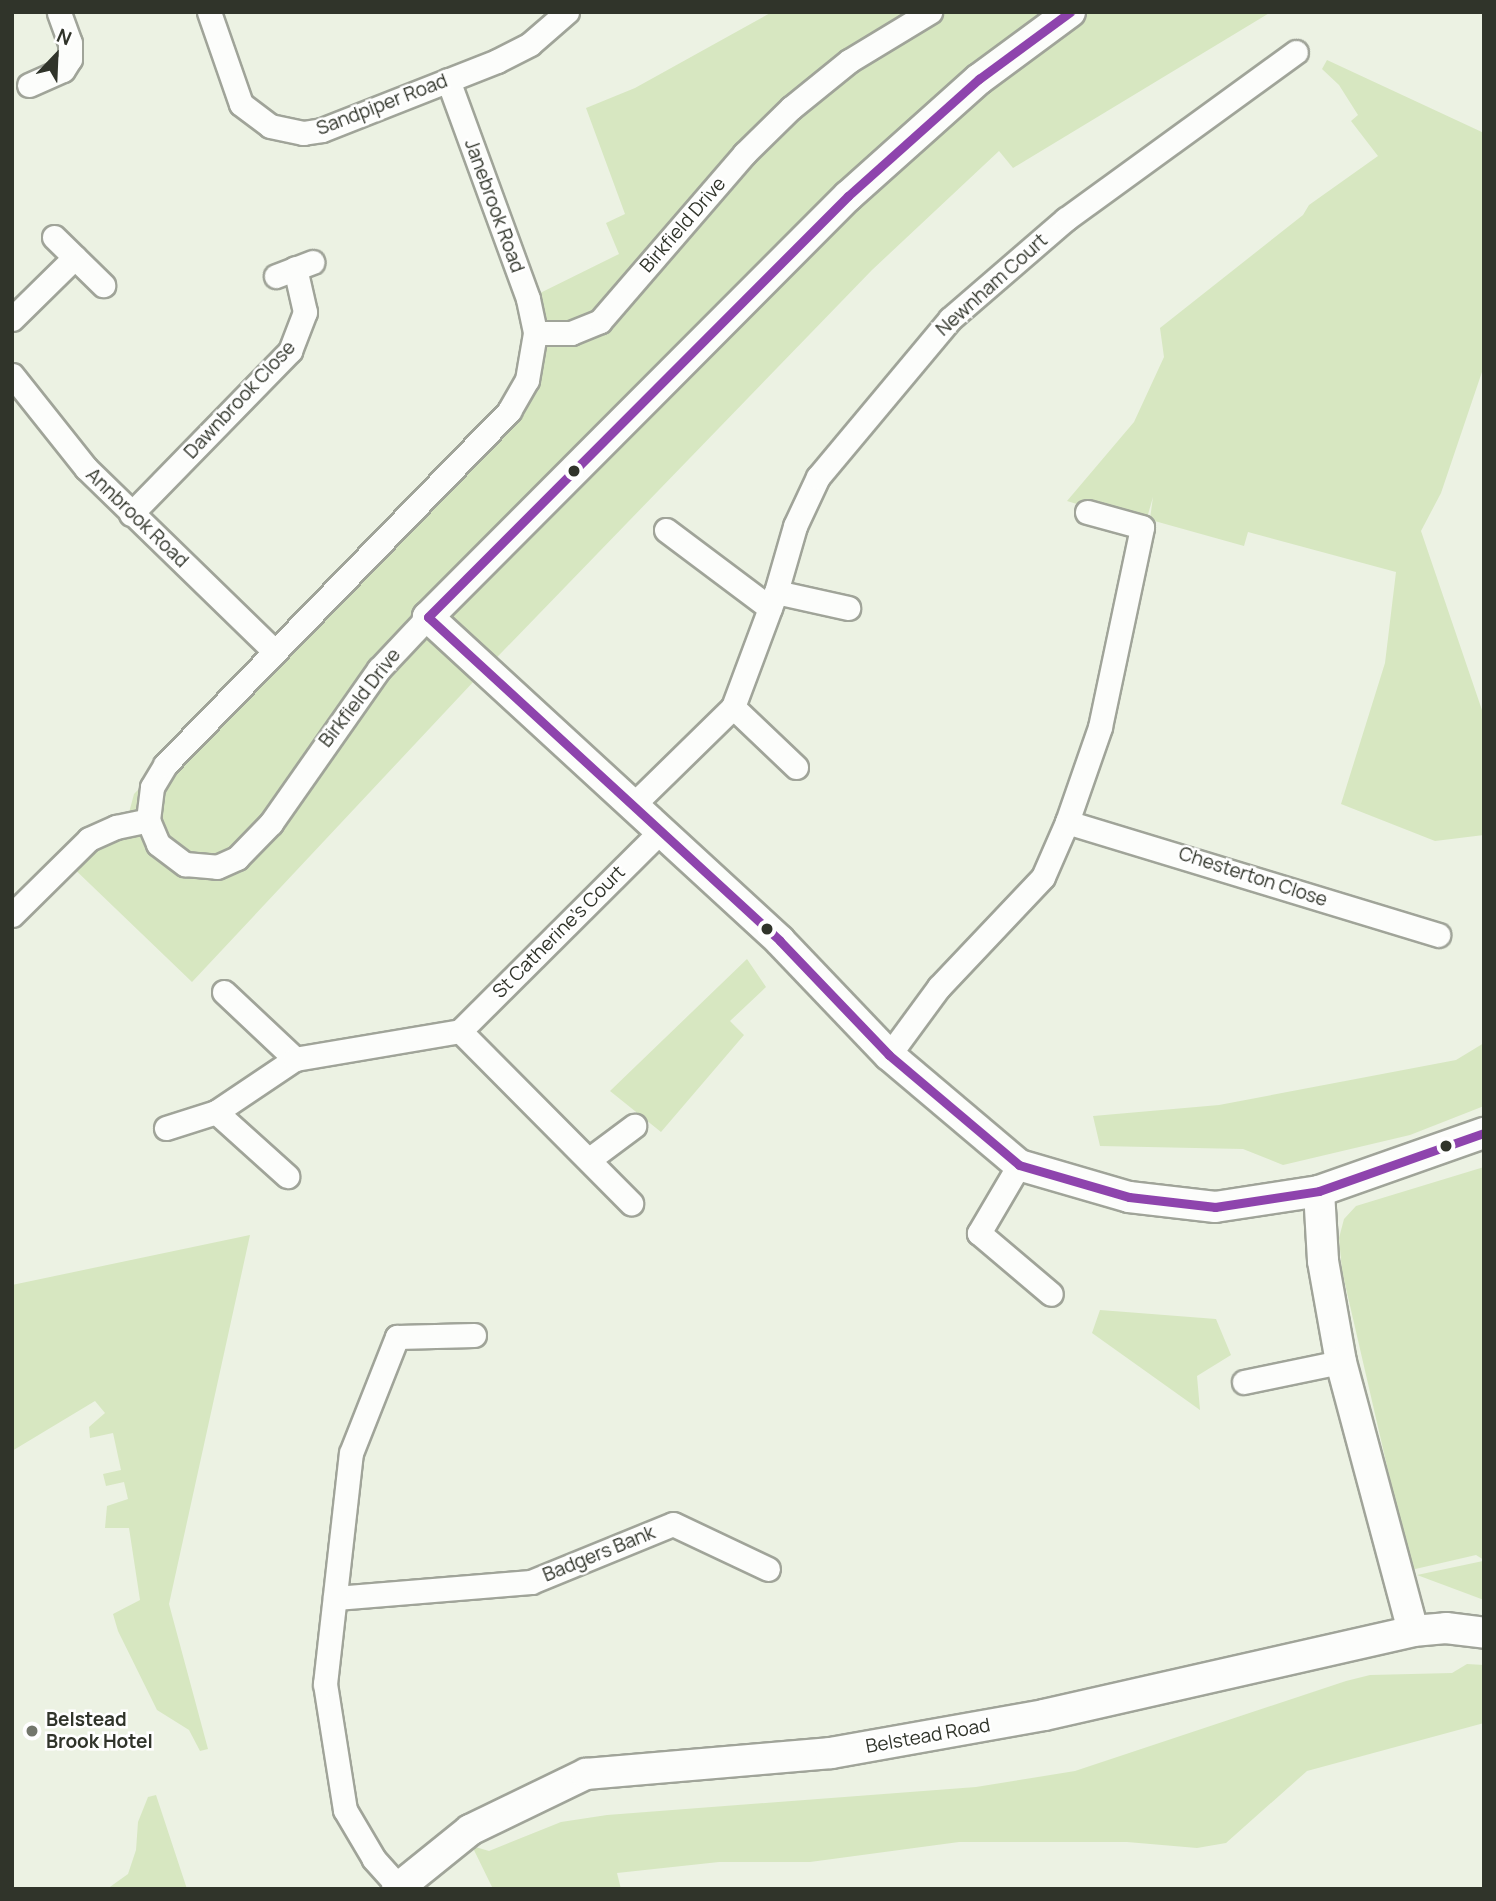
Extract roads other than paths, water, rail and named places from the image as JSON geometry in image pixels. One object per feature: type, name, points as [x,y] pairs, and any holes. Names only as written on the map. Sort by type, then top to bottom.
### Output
[{"type":"street","points":[[29,85],[63,70],[70,59],[70,43],[59,12]]},
{"type":"street","name":"Sandpiper Road","points":[[209,12],[240,104],[264,123],[285,131],[322,130],[448,80],[530,44],[568,12]]},
{"type":"street","name":"Birkfield Drive","points":[[536,333],[570,334],[600,321],[744,154],[792,108],[849,61],[930,12]]},
{"type":"street","name":"Birkfield Drive","points":[[148,820],[158,844],[185,864],[217,867],[237,858],[271,823],[379,669],[428,617],[848,196],[979,79],[1070,12]]},
{"type":"street","name":"Newnham Court","points":[[631,807],[733,707],[773,600],[795,526],[818,477],[950,319],[1066,219],[1296,52]]},
{"type":"street","name":"Janebrook Road","points":[[448,80],[528,299],[536,333]]},
{"type":"street","points":[[54,237],[103,285]]},
{"type":"street","points":[[12,319],[75,257]]},
{"type":"street","name":"Dawnbrook Close","points":[[131,514],[290,351],[305,312],[295,269]]},
{"type":"street","points":[[12,915],[89,839],[116,827],[148,820],[152,787],[165,765],[273,650],[509,411],[527,380],[536,333]]},
{"type":"street","name":"Annbrook Road","points":[[12,375],[64,444],[131,514],[273,650]]},
{"type":"street","points":[[889,1055],[939,987],[1043,877],[1067,822],[1100,727],[1142,527],[1087,512]]},
{"type":"street","points":[[666,530],[773,600],[848,608]]},
{"type":"street","points":[[428,617],[659,834],[780,941],[889,1055],[1019,1165],[1129,1197],[1215,1207],[1319,1191],[1484,1133]]},
{"type":"street","points":[[733,707],[796,767]]},
{"type":"street","name":"Chesterton Close","points":[[1067,822],[1438,935]]},
{"type":"street","name":"St Catherine's Court","points":[[460,1031],[659,834]]},
{"type":"street","points":[[224,992],[295,1059]]},
{"type":"street","points":[[166,1128],[216,1112],[295,1059],[460,1031],[591,1158],[631,1203]]},
{"type":"street","points":[[216,1112],[287,1176]]},
{"type":"street","points":[[591,1158],[634,1126]]},
{"type":"street","points":[[1019,1165],[979,1233],[1051,1294]]},
{"type":"street","points":[[1319,1191],[1323,1261],[1342,1362],[1413,1631]]},
{"type":"street","points":[[398,1888],[374,1858],[345,1810],[333,1758],[325,1684],[351,1453],[397,1337],[474,1335]]},
{"type":"street","points":[[1244,1382],[1342,1362]]},
{"type":"street","name":"Badgers Bank","points":[[335,1598],[531,1582],[673,1524],[768,1569]]},
{"type":"street","name":"Belstead Road","points":[[398,1888],[470,1830],[586,1774],[845,1751],[1044,1715],[1413,1631],[1446,1628],[1484,1633]]},
{"type":"place","name":"Belstead Brook Hotel","points":[[32,1731]]}]
